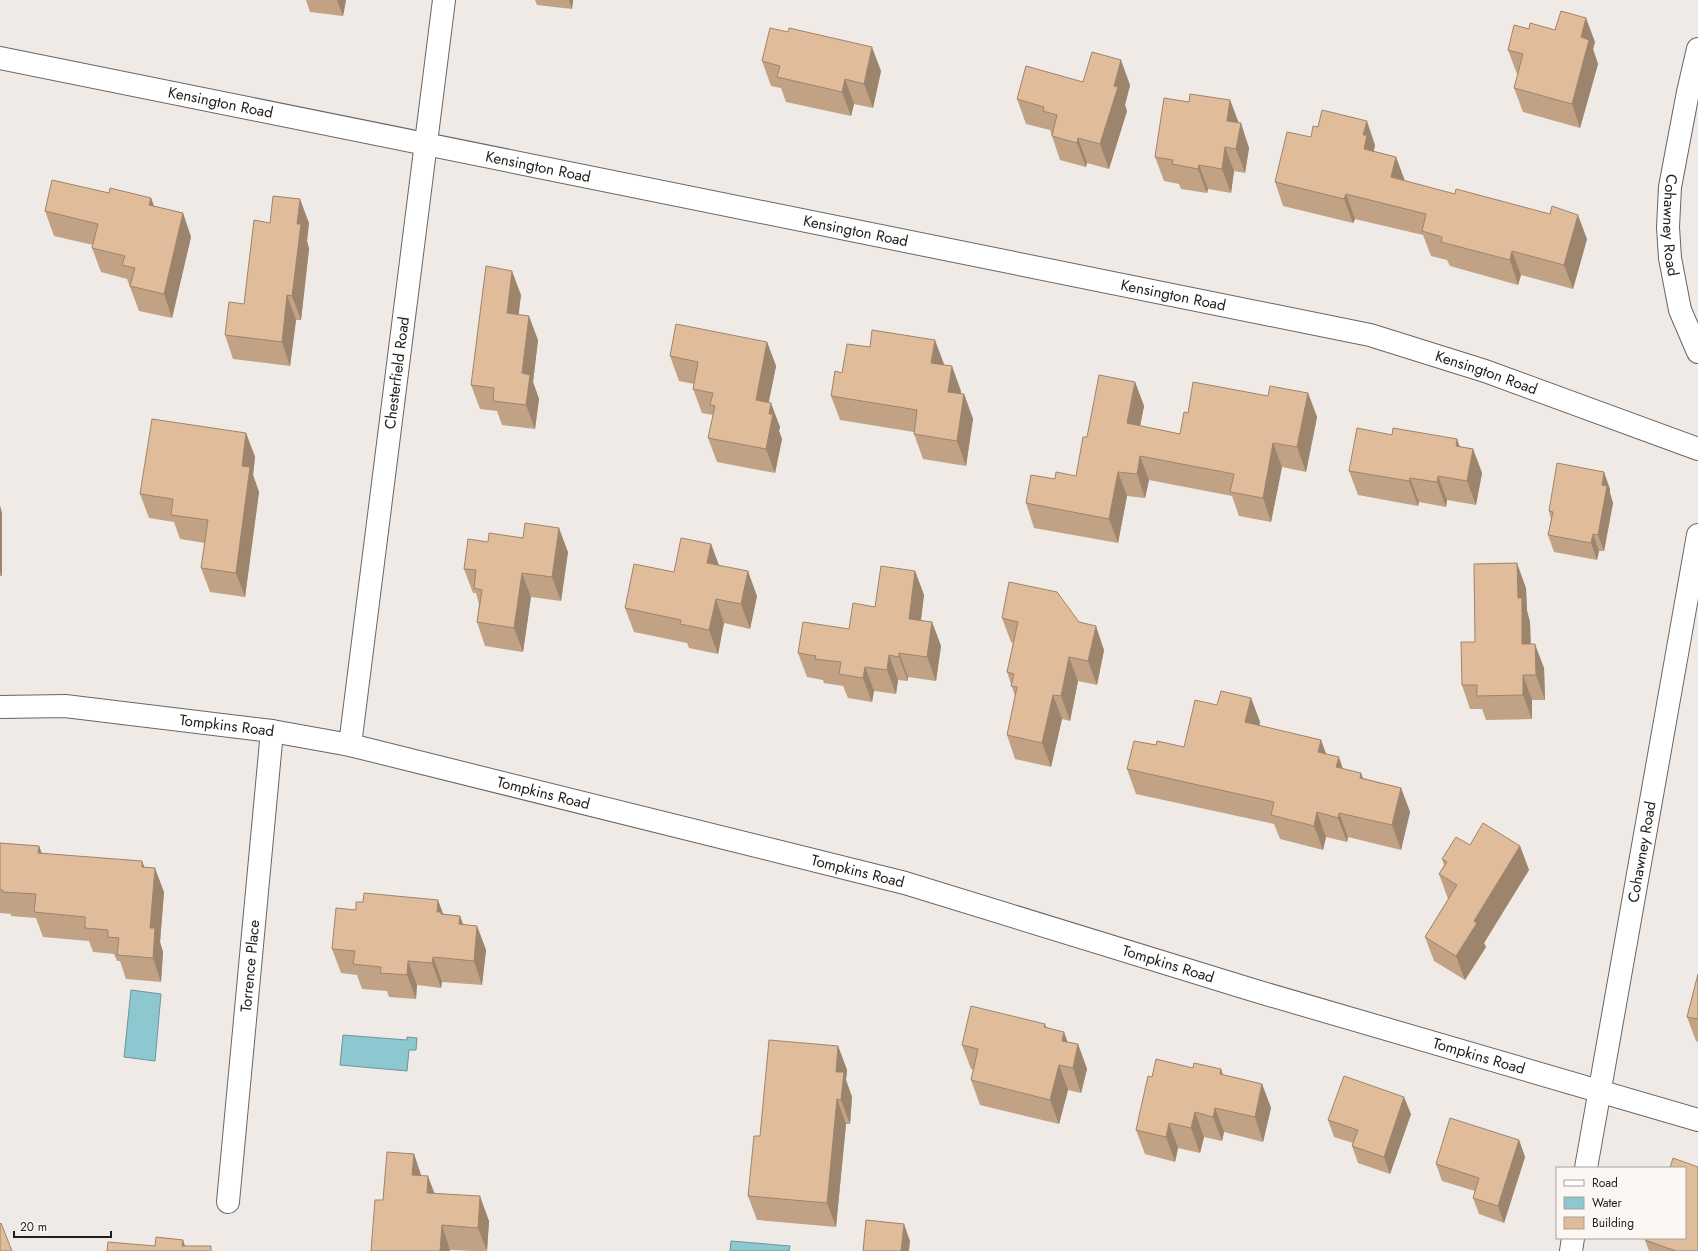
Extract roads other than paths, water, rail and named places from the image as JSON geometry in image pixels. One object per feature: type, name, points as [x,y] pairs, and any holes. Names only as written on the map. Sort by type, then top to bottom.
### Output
[{"type":"street","name":"Chesterfield Road","points":[[350,745],[444,0]]},
{"type":"street","name":"Cohawney Road","points":[[1698,48],[1670,187],[1668,227],[1670,258],[1680,310],[1698,352]]},
{"type":"street","name":"Kensington Road","points":[[0,58],[1370,334],[1485,371],[1698,449]]},
{"type":"street","name":"Cohawney Road","points":[[1586,1167],[1698,535]]},
{"type":"street","name":"Tompkins Road","points":[[0,707],[65,706],[272,731],[350,745],[905,883],[1256,991],[1600,1090],[1698,1120]]},
{"type":"street","name":"Torrence Place","points":[[228,1202],[272,731]]},
{"type":"street","points":[[1571,1251],[1573,1239]]},
{"type":"water","points":[[131,990],[161,994],[155,1061],[124,1057]]},
{"type":"water","points":[[343,1035],[407,1040],[407,1037],[417,1038],[416,1050],[409,1050],[407,1071],[340,1065]]},
{"type":"water","points":[[731,1241],[790,1246],[789,1251],[730,1251]]}]
